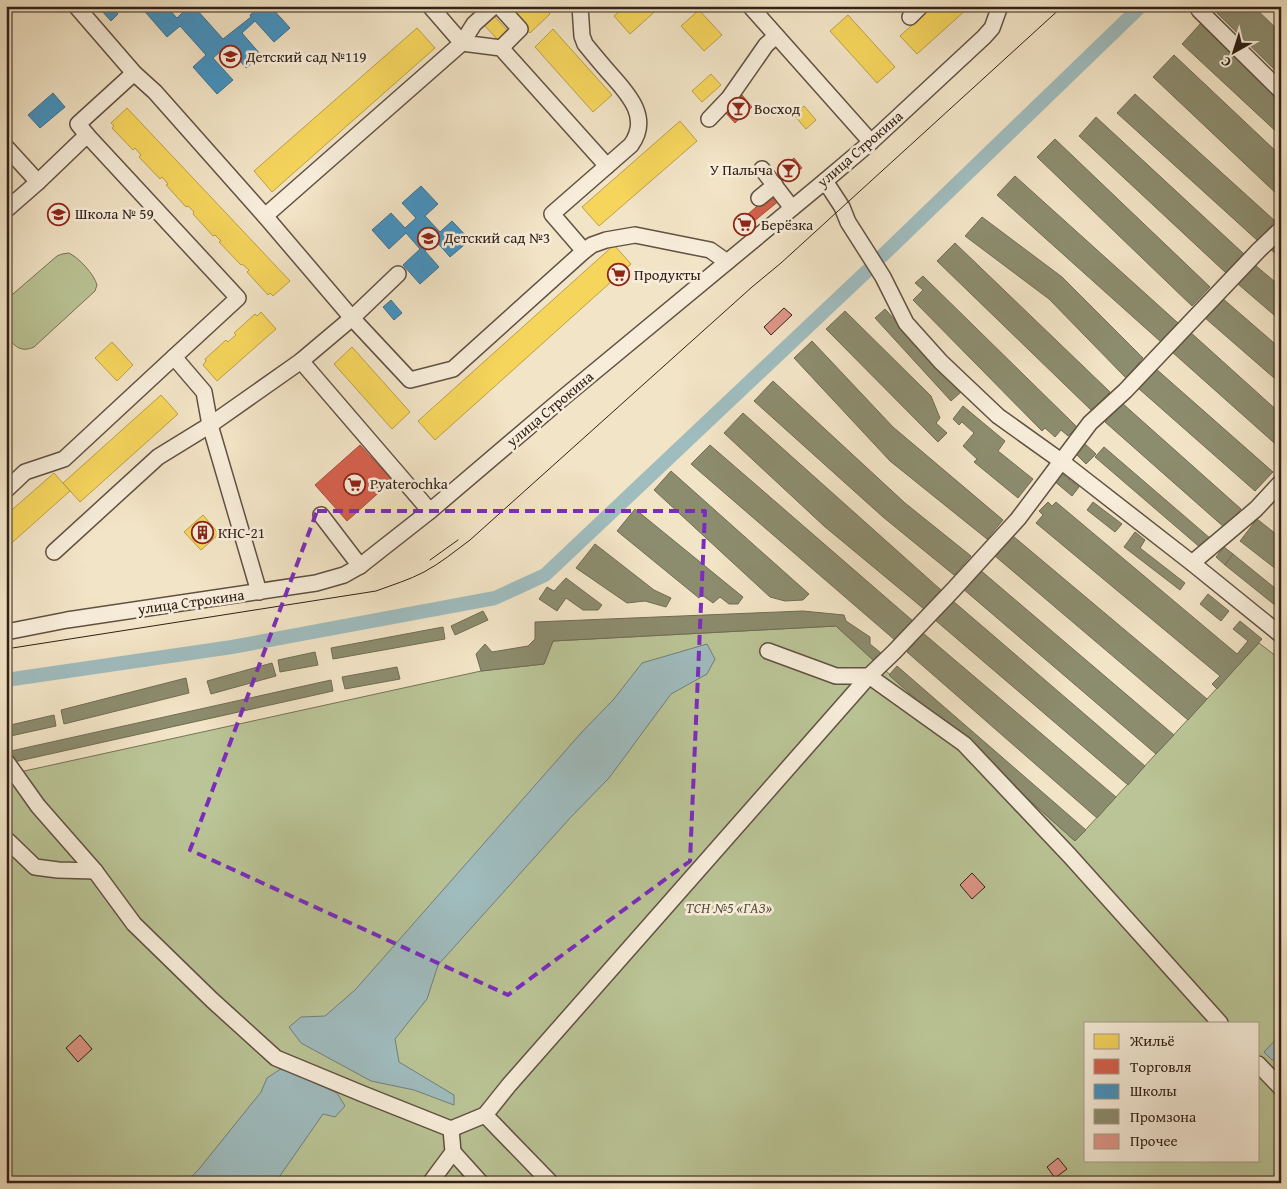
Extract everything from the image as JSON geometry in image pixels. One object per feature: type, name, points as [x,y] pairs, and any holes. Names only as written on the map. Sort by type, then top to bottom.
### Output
[{"type":"street","points":[[76,6],[134,73],[155,92],[265,216],[352,318],[410,380],[453,369],[592,245],[606,240],[635,235],[710,250],[727,262]]},
{"type":"street","points":[[430,6],[462,43],[501,48],[607,166]]},
{"type":"street","points":[[265,216],[462,43],[474,24],[494,6]]},
{"type":"street","points":[[499,6],[520,29],[501,48]]},
{"type":"street","points":[[580,6],[582,36],[585,44],[628,94],[638,115],[639,124],[635,139],[631,145],[552,214],[584,251]]},
{"type":"street","points":[[750,6],[871,142]]},
{"type":"street","points":[[910,17],[921,6]]},
{"type":"street","points":[[1203,6],[1199,10],[1281,91]]},
{"type":"street","name":"улица Строкина","points":[[6,632],[77,619],[316,583],[344,575],[360,566],[430,511],[871,142],[984,37],[992,28],[996,9]]},
{"type":"street","points":[[709,119],[729,98],[766,45],[776,36]]},
{"type":"street","points":[[6,490],[25,472],[64,459],[238,298],[86,135],[78,124],[134,73]]},
{"type":"street","points":[[6,210],[86,135]]},
{"type":"street","points":[[6,147],[38,182]]},
{"type":"street","points":[[762,169],[792,208]]},
{"type":"street","points":[[825,181],[883,278],[906,323],[941,362],[998,416],[1061,461],[1281,635]]},
{"type":"street","points":[[759,198],[775,185]]},
{"type":"street","points":[[6,761],[38,806],[95,871],[134,924],[212,1000],[276,1058],[451,1129],[485,1115],[509,1085],[869,676],[894,652],[1018,519],[1090,423],[1125,391],[1281,229]]},
{"type":"street","points":[[54,552],[158,457],[210,425],[301,361],[352,318],[398,274]]},
{"type":"street","points":[[174,357],[204,392],[210,425],[259,592]]},
{"type":"street","points":[[301,361],[430,511]]},
{"type":"street","points":[[1192,563],[1256,509],[1281,482]]},
{"type":"street","points":[[321,515],[360,566]]},
{"type":"street","points":[[768,651],[836,676],[869,676],[964,744],[1070,856],[1219,1022]]},
{"type":"street","points":[[6,840],[35,867],[95,871]]},
{"type":"street","points":[[1260,1066],[1281,1088]]},
{"type":"street","points":[[485,1115],[551,1183]]},
{"type":"street","points":[[451,1129],[453,1152],[482,1183]]},
{"type":"street","points":[[430,1183],[453,1152]]},
{"type":"highlighted area","points":[[317,511],[705,511],[690,861],[508,995],[190,850]]},
{"type":"green space","points":[[69,253],[81,262],[93,276],[97,285],[95,291],[34,347],[29,349],[18,348],[6,336],[6,300],[57,256]]},
{"type":"green space","name":"ТСН №5 «ГАЗ»","points":[[836,626],[1075,841],[1259,643],[1281,660],[1281,1183],[6,1183],[6,775],[481,671],[544,664],[553,641]]},
{"type":"water","points":[[707,644],[715,659],[707,674],[671,694],[609,778],[570,818],[438,965],[427,999],[395,1039],[399,1062],[454,1095],[454,1105],[414,1090],[371,1081],[301,1043],[289,1027],[301,1017],[325,1016],[355,990],[581,733],[614,699],[642,663]]},
{"type":"water","points":[[1281,1034],[1281,1058],[1272,1060],[1264,1052]]},
{"type":"water","points":[[282,1068],[337,1093],[345,1106],[335,1117],[323,1114],[275,1183],[186,1183],[261,1092],[267,1078]]},
{"type":"building: Жильё","points":[[506,6],[543,6],[550,14],[530,33]]},
{"type":"building: Жильё","points":[[625,6],[661,6],[630,34],[614,16]]},
{"type":"building: Жильё","points":[[933,6],[967,6],[968,8],[917,54],[900,36]]},
{"type":"building: Жильё","points":[[699,10],[722,35],[704,51],[681,26]]},
{"type":"building: Жильё","points":[[848,15],[895,67],[877,83],[830,31]]},
{"type":"building: Жильё","points":[[494,16],[508,31],[498,40],[484,25]]},
{"type":"building: Жильё","points":[[417,28],[435,48],[272,192],[254,171]]},
{"type":"building: Жильё","points":[[553,29],[612,95],[593,112],[535,47]]},
{"type":"building: Жильё","points":[[711,74],[721,85],[702,102],[692,91]]},
{"type":"building: Жильё","points":[[804,106],[816,120],[806,129],[794,115]]},
{"type":"building: Жильё","points":[[127,108],[290,281],[273,296],[270,293],[268,295],[247,272],[249,270],[241,265],[219,242],[221,241],[215,235],[213,236],[193,214],[194,212],[188,206],[186,207],[166,185],[168,184],[162,177],[160,179],[139,157],[141,155],[135,148],[133,150],[112,128],[114,126],[111,123]]},
{"type":"building: Жильё","points":[[680,121],[697,141],[599,226],[582,207]]},
{"type":"building: Жильё","points":[[614,245],[631,264],[435,440],[418,421]]},
{"type":"building: Жильё","points":[[261,312],[276,329],[217,381],[203,365],[206,361],[205,359],[226,340],[228,342],[236,335],[234,333],[255,314],[257,316]]},
{"type":"building: Жильё","points":[[112,342],[133,365],[117,381],[95,358]]},
{"type":"building: Жильё","points":[[352,347],[410,412],[392,429],[334,364]]},
{"type":"building: Жильё","points":[[161,395],[178,414],[80,502],[63,483]]},
{"type":"building: Жильё","points":[[54,473],[70,491],[6,548],[6,515]]},
{"type":"building: Жильё","name":"КНС-21","points":[[203,515],[219,534],[201,550],[184,532]]},
{"type":"building: Торговля","name":"Восход","points":[[742,95],[752,107],[735,123],[724,111]]},
{"type":"building: Торговля","name":"У Палыча","points":[[794,158],[802,168],[785,181],[777,172]]},
{"type":"building: Торговля","points":[[773,192],[780,200],[753,222],[747,215]]},
{"type":"building: Торговля","name":"Pyaterochka","points":[[360,445],[393,481],[390,483],[393,486],[387,491],[384,488],[347,521],[315,485]]},
{"type":"building: Школы","points":[[103,6],[111,6],[118,14],[111,21],[100,9]]},
{"type":"building: Школы","points":[[140,6],[166,6],[177,18],[189,6],[201,6],[197,10],[223,39],[251,17],[250,15],[260,6],[270,6],[290,28],[274,42],[255,21],[242,33],[261,55],[246,68],[227,46],[213,58],[233,80],[217,94],[193,67],[206,55],[180,26],[167,37]]},
{"type":"building: Школы","points":[[53,93],[65,107],[40,128],[28,115]]},
{"type":"building: Школы","points":[[421,186],[438,204],[425,216],[440,232],[452,221],[470,240],[450,257],[436,241],[425,251],[439,267],[420,284],[403,265],[420,249],[406,233],[389,249],[372,230],[391,213],[405,228],[416,218],[402,203]]},
{"type":"building: Школы","points":[[391,300],[402,313],[394,320],[383,307]]},
{"type":"building: Промзона","points":[[1214,6],[1253,6],[1281,33],[1281,76],[1212,8]]},
{"type":"building: Промзона","points":[[1201,23],[1281,97],[1281,136],[1182,44]]},
{"type":"building: Промзона","points":[[1174,55],[1281,156],[1281,198],[1153,77]]},
{"type":"building: Промзона","points":[[1135,94],[1275,221],[1258,241],[1117,113]]},
{"type":"building: Промзона","points":[[1096,117],[1244,254],[1226,273],[1079,136]]},
{"type":"building: Промзона","points":[[1055,139],[1210,287],[1192,306],[1037,157]]},
{"type":"building: Промзона","points":[[1015,176],[1178,323],[1161,342],[997,195]]},
{"type":"building: Промзона","points":[[982,217],[1062,277],[1143,358],[1126,378],[1049,299],[965,236]]},
{"type":"building: Промзона","points":[[1281,236],[1281,258],[1270,249]]},
{"type":"building: Промзона","points":[[955,243],[1110,392],[1092,411],[937,261]]},
{"type":"building: Промзона","points":[[1255,265],[1281,287],[1281,321],[1238,284]]},
{"type":"building: Промзона","points":[[923,276],[1077,427],[1068,436],[1061,430],[1055,437],[1045,428],[1042,431],[913,300],[923,290],[915,283]]},
{"type":"building: Промзона","points":[[1221,297],[1281,349],[1281,384],[1204,317]]},
{"type":"building: Промзона","points":[[885,309],[961,392],[951,401],[875,318]]},
{"type":"building: Промзона","points":[[845,311],[931,396],[940,418],[936,423],[947,433],[938,442],[826,329]]},
{"type":"building: Промзона","points":[[1189,331],[1281,414],[1281,449],[1171,351]]},
{"type":"building: Промзона","points":[[812,341],[893,427],[1003,520],[987,539],[890,461],[794,358]]},
{"type":"building: Промзона","points":[[1155,368],[1273,472],[1255,491],[1138,388]]},
{"type":"building: Промзона","points":[[773,381],[905,503],[971,556],[954,575],[883,517],[754,401]]},
{"type":"building: Промзона","points":[[1122,403],[1241,509],[1225,528],[1105,422]]},
{"type":"building: Промзона","points":[[963,406],[1005,441],[998,451],[1033,479],[1018,498],[974,462],[977,459],[963,446],[974,433],[962,422],[959,425],[953,419]]},
{"type":"building: Промзона","points":[[743,413],[941,590],[924,609],[824,526],[724,433]]},
{"type":"building: Промзона","points":[[1084,443],[1096,454],[1086,464],[1074,452]]},
{"type":"building: Промзона","points":[[710,445],[913,621],[896,641],[691,464]]},
{"type":"building: Промзона","points":[[1104,447],[1211,539],[1202,549],[1095,457]]},
{"type":"building: Промзона","points":[[671,471],[809,594],[803,600],[785,601],[770,597],[654,490]]},
{"type":"building: Промзона","points":[[1060,472],[1079,487],[1072,496],[1053,480]]},
{"type":"building: Промзона","points":[[1048,502],[1052,506],[1056,502],[1237,654],[1248,641],[1233,629],[1240,621],[1262,639],[1217,689],[1212,684],[1220,676],[1036,523],[1043,515],[1039,511]]},
{"type":"building: Промзона","points":[[1093,502],[1122,524],[1115,532],[1087,510]]},
{"type":"building: Промзона","points":[[635,509],[743,597],[738,604],[729,604],[720,597],[713,603],[702,595],[699,598],[617,531]]},
{"type":"building: Промзона","points":[[1257,519],[1281,538],[1281,573],[1240,541]]},
{"type":"building: Промзона","points":[[1135,532],[1145,540],[1140,548],[1185,583],[1180,590],[1124,547]]},
{"type":"building: Промзона","points":[[1013,536],[1207,699],[1188,720],[995,556]]},
{"type":"building: Промзона","points":[[595,544],[654,590],[671,598],[666,607],[645,601],[627,603],[576,568]]},
{"type":"building: Промзона","points":[[1224,547],[1233,554],[1225,565],[1216,557]]},
{"type":"building: Промзона","points":[[1233,554],[1281,593],[1281,610],[1225,565]]},
{"type":"building: Промзона","points":[[979,569],[1174,735],[1156,754],[962,588]]},
{"type":"building: Промзона","points":[[566,578],[602,605],[598,610],[583,610],[566,598],[557,611],[539,599],[547,587],[554,591]]},
{"type":"building: Промзона","points":[[1208,594],[1229,611],[1221,621],[1200,604]]},
{"type":"building: Промзона","points":[[953,601],[1145,766],[1128,785],[935,620]]},
{"type":"building: Промзона","points":[[483,611],[488,620],[455,635],[451,626]]},
{"type":"building: Промзона","points":[[803,611],[844,615],[846,621],[870,637],[870,644],[881,653],[874,661],[836,626],[553,641],[544,664],[481,671],[476,654],[485,644],[492,652],[528,646],[535,639],[535,622]]},
{"type":"building: Промзона","points":[[443,627],[445,639],[333,659],[331,648]]},
{"type":"building: Промзона","points":[[923,633],[1116,797],[1097,818],[907,652]]},
{"type":"building: Промзона","points":[[315,652],[318,665],[280,672],[278,660]]},
{"type":"building: Промзона","points":[[272,663],[276,676],[211,694],[207,681]]},
{"type":"building: Промзона","points":[[897,666],[1086,830],[1075,841],[889,675]]},
{"type":"building: Промзона","points":[[397,667],[400,679],[345,689],[342,677]]},
{"type":"building: Промзона","points":[[186,678],[189,693],[64,724],[61,710]]},
{"type":"building: Промзона","points":[[331,680],[333,691],[14,762],[11,751]]},
{"type":"building: Промзона","points":[[54,715],[56,726],[6,737],[6,726]]},
{"type":"building: Прочее","points":[[784,308],[792,315],[771,335],[764,327]]},
{"type":"building: Прочее","points":[[972,873],[985,887],[972,899],[960,885]]},
{"type":"building: Прочее","points":[[80,1035],[92,1049],[78,1062],[66,1048]]},
{"type":"building: Прочее","points":[[1058,1158],[1067,1169],[1055,1178],[1047,1167]]},
{"type":"waterway","points":[[882,256],[1141,6]]},
{"type":"waterway","points":[[6,680],[232,647],[495,598],[545,575],[867,271]]},
{"type":"tram line","points":[[6,649],[376,591],[412,578],[430,568],[470,540],[781,263],[1063,6]]},
{"type":"tram line","points":[[430,560],[458,540]]},
{"type":"place","name":"Детский сад №119","points":[[230,57]]},
{"type":"place","name":"Восход","points":[[738,109]]},
{"type":"place","name":"У Палыча","points":[[789,170]]},
{"type":"place","name":"Школа № 59","points":[[59,214]]},
{"type":"place","name":"Берёзка","points":[[745,225]]},
{"type":"place","name":"Детский сад №3","points":[[428,238]]},
{"type":"place","name":"Продукты","points":[[618,275]]},
{"type":"place","name":"Pyaterochka","points":[[354,484]]},
{"type":"place","name":"КНС-21","points":[[202,533]]}]
